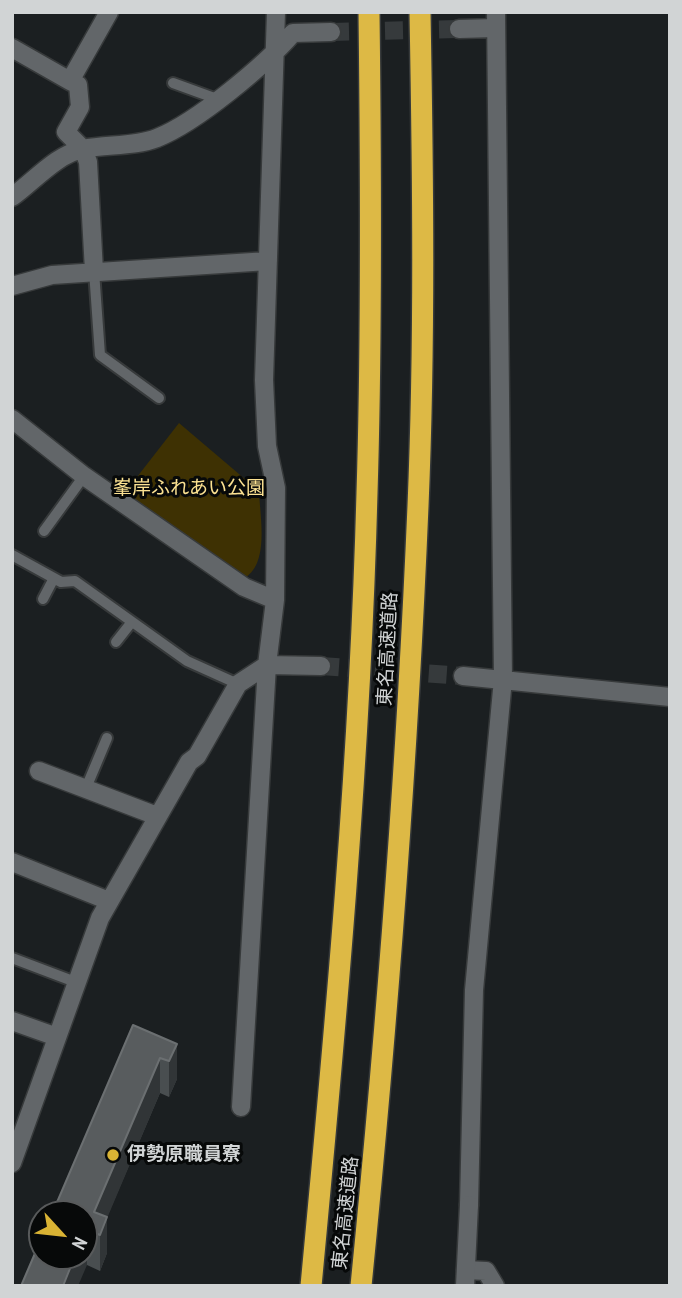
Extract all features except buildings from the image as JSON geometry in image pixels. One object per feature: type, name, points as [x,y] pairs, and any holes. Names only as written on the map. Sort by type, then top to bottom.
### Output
[{"type":"highway","name":"東名高速道路","points":[[311,1286],[336,1019],[354,760],[367,495],[372,218],[369,12]]},
{"type":"highway","name":"東名高速道路","points":[[361,1286],[387,1024],[418,503],[423,218],[420,12]]},
{"type":"street","points":[[70,81],[109,12]]},
{"type":"street","points":[[241,1107],[267,665],[275,600],[276,488],[267,446],[264,380],[276,12]]},
{"type":"street","points":[[459,29],[496,20],[503,679],[474,990],[466,1278],[486,1271],[495,1286]]},
{"type":"street","points":[[12,197],[63,158],[82,149],[155,139],[176,129],[275,53],[293,33],[331,32]]},
{"type":"street","points":[[12,48],[78,85],[80,107],[66,132],[82,149],[88,162],[94,271]]},
{"type":"street","points":[[12,286],[52,275],[232,257],[268,261]]},
{"type":"street","points":[[14,423],[84,476],[244,587],[275,600]]},
{"type":"street","points":[[12,1163],[109,901],[189,762],[197,756],[239,684],[267,665],[321,666]]},
{"type":"street","points":[[463,676],[670,697]]},
{"type":"street","points":[[39,771],[157,816]]},
{"type":"street","points":[[12,862],[109,901]]},
{"type":"street","points":[[12,1021],[58,1037]]},
{"type":"lane","points":[[173,83],[217,99]]},
{"type":"lane","points":[[94,271],[100,355],[159,398]]},
{"type":"lane","points":[[44,531],[84,476]]},
{"type":"lane","points":[[12,555],[61,582],[75,581],[187,661],[239,684]]},
{"type":"lane","points":[[43,599],[54,578]]},
{"type":"lane","points":[[116,642],[131,622]]},
{"type":"lane","points":[[86,788],[107,738]]},
{"type":"lane","points":[[12,958],[78,983]]},
{"type":"green space","name":"峯岸ふれあい公園","points":[[179,423],[259,491],[262,540],[260,552],[257,563],[243,579],[123,495]]},
{"type":"tunnel","points":[[331,32],[459,29]]},
{"type":"tunnel","points":[[321,666],[463,676]]},
{"type":"place","name":"伊勢原職員寮","points":[[113,1155]]}]
